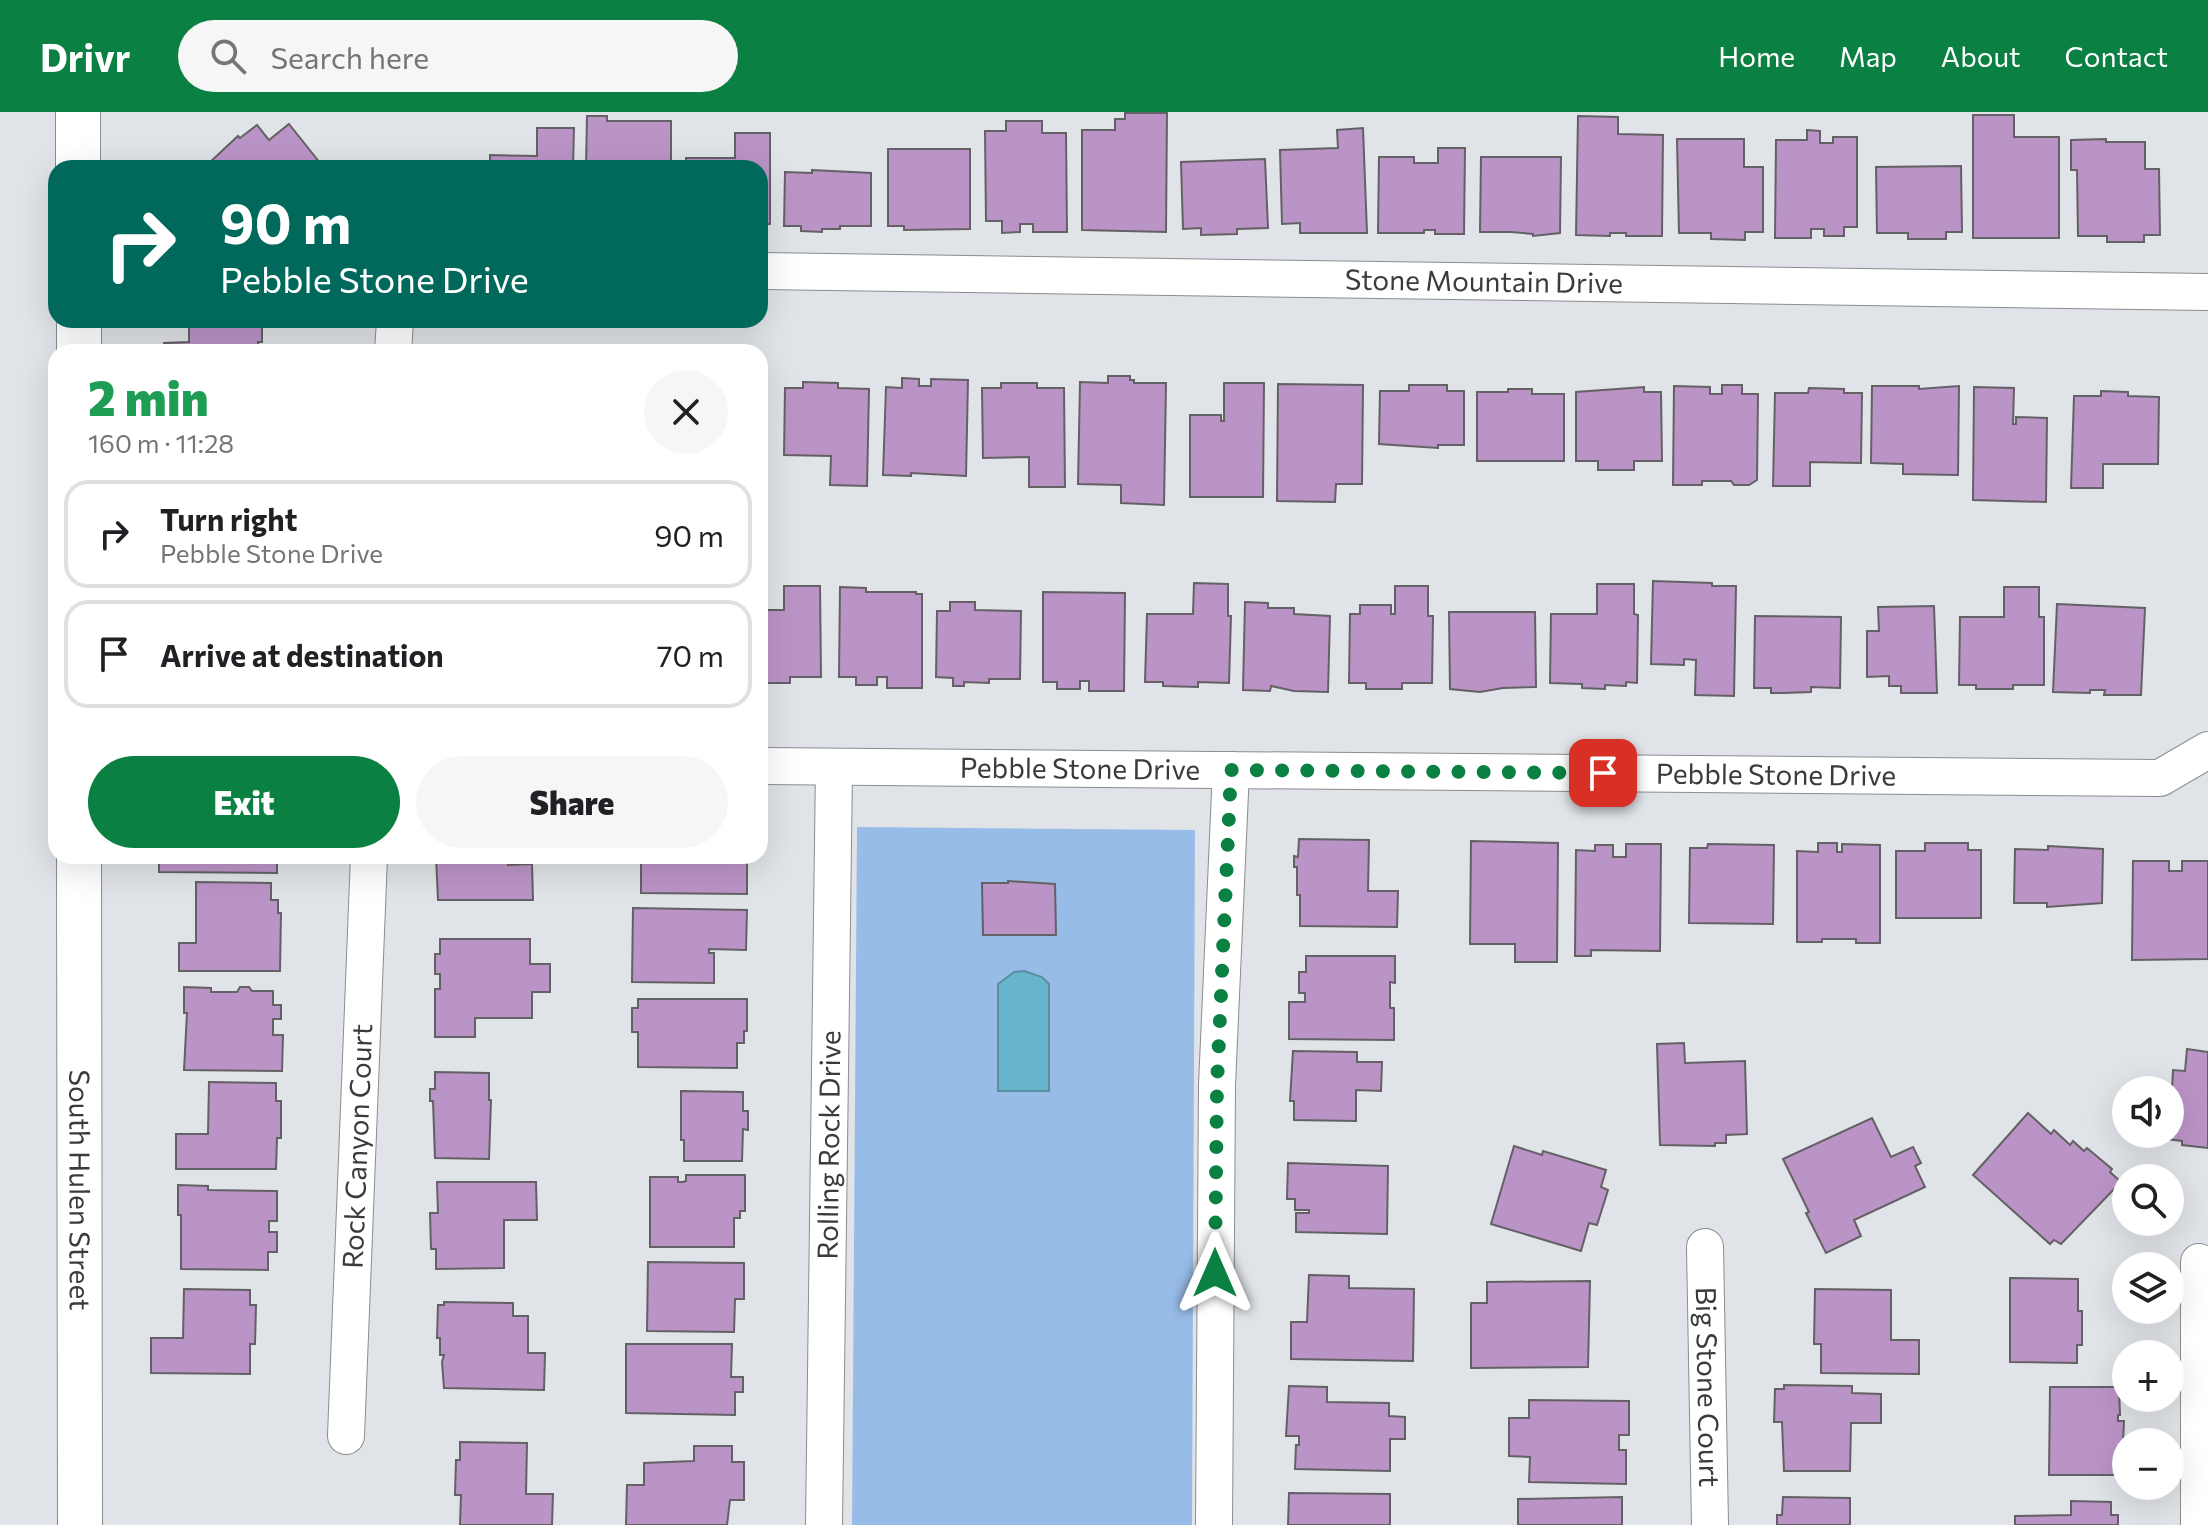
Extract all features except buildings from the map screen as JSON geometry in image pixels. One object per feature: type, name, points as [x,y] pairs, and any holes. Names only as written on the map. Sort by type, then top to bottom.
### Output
[{"type":"main road","points":[[78,112],[78,160]]},
{"type":"main road","name":"South Hulen Street","points":[[79,864],[80,1525]]},
{"type":"street","name":"Stone Mountain Drive","points":[[768,271],[2208,292]]},
{"type":"street","name":"Pebble Stone Drive","points":[[768,766],[2160,778],[2208,750]]},
{"type":"street","name":"Rolling Rock Drive","points":[[824,1525],[834,767]]},
{"type":"street","points":[[1214,1525],[1217,1085],[1231,770]]},
{"type":"street","name":"Rock Canyon Court","points":[[346,1436],[369,864]]},
{"type":"street","name":"Big Stone Court","points":[[1705,1247],[1710,1525]]},
{"type":"street","points":[[2199,1262],[2199,1525]]},
{"type":"shaded area","points":[[857,827],[1195,830],[1192,1525],[852,1525]]},
{"type":"shaded area","points":[[1024,971],[1042,977],[1049,984],[1049,1091],[998,1091],[998,984],[1014,972]]},
{"type":"route","points":[[1215,1273],[1217,1085],[1231,770],[1603,773]]}]
